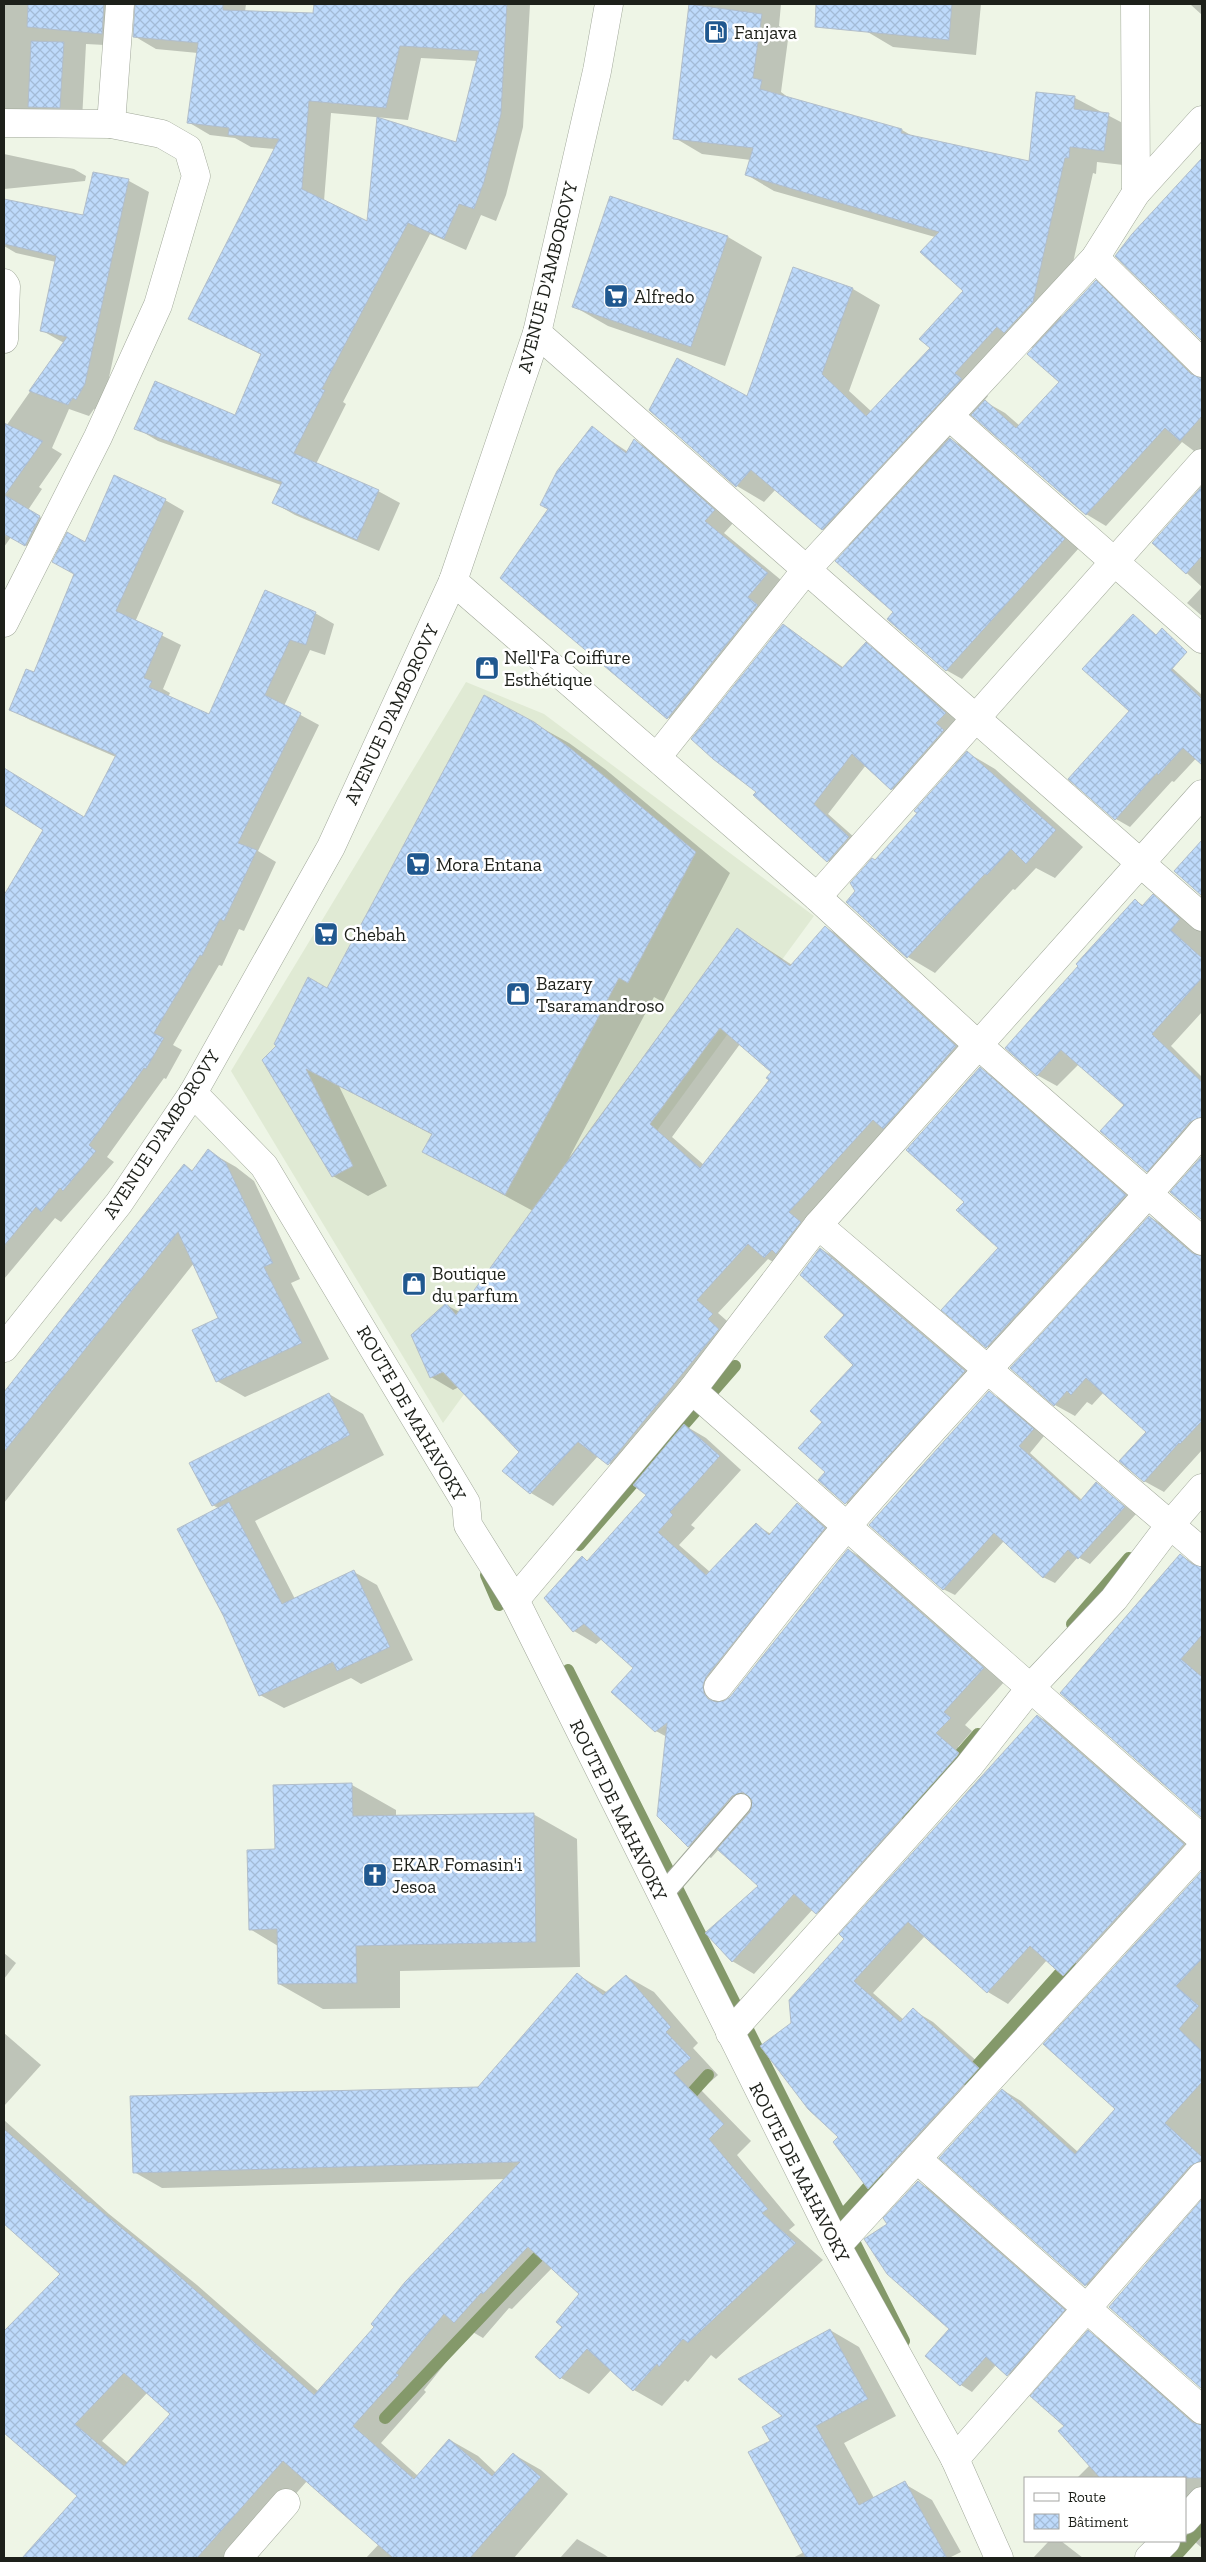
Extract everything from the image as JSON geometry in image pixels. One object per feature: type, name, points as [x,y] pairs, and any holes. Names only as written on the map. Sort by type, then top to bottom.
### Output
[{"type":"street","points":[[111,124],[120,4]]},
{"type":"street","name":"AVENUE D'AMBOROVY","points":[[4,1348],[119,1203],[193,1093],[330,847],[452,581],[537,333],[595,81],[609,4]]},
{"type":"street","points":[[1135,4],[1136,193]]},
{"type":"street","points":[[657,757],[806,570],[1095,258],[1136,193],[1202,120]]},
{"type":"street","points":[[4,123],[111,124],[162,134],[188,149],[196,176],[158,305],[98,437],[4,623]]},
{"type":"street","points":[[1095,258],[1202,363]]},
{"type":"street","points":[[4,283],[6,286],[4,339]]},
{"type":"street","points":[[537,333],[1202,917]]},
{"type":"street","points":[[949,416],[1202,639]]},
{"type":"street","points":[[817,897],[1202,463]]},
{"type":"street","points":[[452,581],[817,897],[978,1045],[1202,1241]]},
{"type":"street","points":[[515,1600],[692,1390],[818,1225],[1202,794]]},
{"type":"street","name":"ROUTE DE MAHAVOKY","points":[[193,1093],[264,1166],[466,1503],[468,1524],[515,1600],[668,1888],[730,2033],[837,2246],[955,2458],[999,2558]]},
{"type":"street","points":[[718,1687],[847,1526],[987,1368],[1149,1194],[1202,1132]]},
{"type":"street","points":[[818,1225],[1202,1552]]},
{"type":"street","points":[[692,1390],[1202,1839]]},
{"type":"street","points":[[730,2033],[969,1766],[1030,1688],[1114,1599],[1170,1525],[1202,1488]]},
{"type":"street","points":[[837,2246],[1202,1848]]},
{"type":"street","points":[[917,2159],[1202,2410]]},
{"type":"street","points":[[955,2458],[1202,2176]]},
{"type":"street","points":[[1186,2519],[1202,2501]]},
{"type":"street","points":[[238,2558],[286,2503]]},
{"type":"street","points":[[1150,2558],[1165,2542]]},
{"type":"lane","points":[[668,1888],[741,1804]]},
{"type":"shaded area","name":"Bazary Tsaramandroso","points":[[466,682],[544,714],[814,916],[443,1423],[231,1071]]},
{"type":"building","points":[[28,4],[104,4],[102,34],[27,27]]},
{"type":"building","points":[[135,4],[223,4],[223,10],[313,13],[314,4],[507,4],[501,114],[484,182],[474,209],[459,204],[444,239],[408,223],[322,389],[325,390],[294,453],[379,490],[357,540],[272,503],[282,482],[134,429],[155,381],[235,415],[261,354],[188,319],[279,139],[228,135],[229,128],[187,123],[198,43],[133,37]],"holes":[[[400,46],[479,51],[456,142],[377,117],[367,221],[302,189],[309,101],[386,108]]]},
{"type":"building","points":[[689,4],[762,14],[753,78],[762,80],[760,89],[902,129],[901,133],[1029,161],[1036,92],[1075,96],[1074,109],[1109,113],[1104,151],[1070,147],[1069,158],[1065,158],[1033,302],[1004,333],[997,327],[955,373],[962,379],[822,530],[751,470],[736,487],[649,410],[677,358],[747,396],[793,267],[853,288],[822,374],[866,416],[930,348],[919,339],[963,291],[920,252],[939,232],[745,175],[753,148],[673,139]]},
{"type":"building","points":[[816,4],[952,4],[949,40],[815,27]]},
{"type":"building","points":[[31,41],[64,42],[60,108],[28,107]]},
{"type":"building","points":[[1202,158],[1202,341],[1115,256],[1132,234]]},
{"type":"building","points":[[93,172],[129,179],[85,384],[76,400],[73,398],[68,405],[29,391],[67,337],[40,331],[56,256],[4,244],[4,199],[83,215]]},
{"type":"building","points":[[610,196],[728,236],[691,347],[572,307]]},
{"type":"building","points":[[1096,280],[1191,374],[1202,378],[1202,416],[1180,441],[1165,428],[1086,515],[971,415],[985,400],[1016,428],[1059,382],[1027,354]]},
{"type":"building","points":[[4,423],[43,441],[5,495],[40,516],[25,546],[4,534]]},
{"type":"building","points":[[592,426],[626,453],[634,439],[715,510],[705,521],[768,573],[748,597],[758,605],[667,719],[500,578],[548,509],[540,505],[557,471]]},
{"type":"building","points":[[950,438],[1065,539],[946,671],[887,619],[893,612],[835,561]]},
{"type":"building","points":[[114,475],[166,499],[116,611],[163,633],[144,678],[152,681],[149,687],[209,714],[265,590],[316,612],[306,645],[290,640],[265,695],[301,713],[238,843],[257,850],[224,921],[220,919],[202,956],[200,955],[154,1033],[164,1038],[146,1069],[144,1068],[89,1145],[96,1151],[63,1191],[60,1188],[41,1212],[36,1207],[4,1246],[4,895],[43,830],[4,805],[4,768],[84,817],[116,755],[9,710],[26,669],[34,672],[74,574],[52,562],[67,532],[85,542]]},
{"type":"building","points":[[1202,486],[1202,556],[1186,574],[1152,543]]},
{"type":"building","points":[[1133,614],[1156,635],[1162,628],[1187,652],[1171,670],[1202,699],[1202,765],[1183,748],[1158,775],[1157,773],[1115,820],[1068,779],[1129,711],[1082,669]]},
{"type":"building","points":[[783,624],[842,668],[866,642],[946,713],[936,723],[944,730],[891,790],[852,754],[814,804],[849,837],[827,862],[753,795],[756,792],[713,759],[691,739]]},
{"type":"building","points":[[484,695],[534,722],[570,748],[696,852],[628,983],[619,978],[505,1195],[422,1152],[432,1134],[306,1069],[353,1166],[332,1177],[262,1060],[276,1046],[274,1044],[308,977],[327,988]]},
{"type":"building","points":[[967,751],[1056,830],[1026,864],[1011,849],[987,875],[985,874],[907,958],[846,902],[855,891],[850,883],[872,858],[875,860],[917,813],[914,811]]},
{"type":"building","points":[[1202,840],[1202,896],[1174,871]]},
{"type":"building","points":[[1153,894],[1180,919],[1171,930],[1202,958],[1202,978],[1152,1034],[1202,1082],[1202,1117],[1190,1122],[1147,1172],[1100,1131],[1124,1105],[1061,1050],[1037,1076],[1005,1048],[1078,966],[1076,964],[1135,899],[1142,906]]},
{"type":"building","points":[[825,926],[956,1046],[883,1129],[873,1120],[789,1212],[801,1222],[776,1254],[772,1250],[764,1258],[748,1244],[697,1300],[713,1314],[708,1319],[719,1329],[608,1465],[578,1442],[530,1494],[502,1471],[519,1452],[443,1372],[430,1378],[411,1335],[446,1303],[456,1315],[737,928],[790,966]],"holes":[[[720,1028],[771,1072],[766,1078],[769,1080],[700,1168],[650,1124]]]},
{"type":"building","points":[[980,1067],[1126,1195],[986,1348],[941,1310],[998,1248],[956,1210],[964,1202],[906,1150]]},
{"type":"building","points":[[208,1149],[226,1163],[273,1263],[264,1267],[302,1343],[216,1382],[192,1330],[218,1318],[178,1232],[4,1452],[4,1392],[184,1164],[192,1171]]},
{"type":"building","points":[[1202,1156],[1202,1220],[1170,1192]]},
{"type":"building","points":[[1149,1216],[1192,1253],[1202,1256],[1202,1421],[1179,1443],[1144,1482],[1119,1461],[1146,1432],[1086,1378],[1071,1395],[1067,1391],[1054,1406],[1010,1368]]},
{"type":"building","points":[[820,1248],[965,1371],[845,1504],[818,1480],[825,1472],[798,1448],[822,1422],[810,1411],[853,1365],[824,1337],[844,1315],[800,1275]]},
{"type":"building","points":[[989,1391],[1034,1429],[1019,1446],[1080,1501],[1096,1482],[1125,1507],[1078,1559],[1068,1550],[1043,1578],[994,1533],[943,1590],[869,1525]]},
{"type":"building","points":[[329,1393],[350,1435],[212,1506],[189,1463]]},
{"type":"building","points":[[684,1424],[720,1456],[670,1512],[673,1515],[658,1532],[706,1575],[756,1523],[769,1535],[797,1503],[825,1528],[706,1677],[703,1685],[704,1693],[708,1699],[716,1702],[724,1701],[730,1697],[848,1549],[984,1668],[944,1712],[951,1718],[936,1733],[959,1753],[957,1756],[816,1914],[794,1894],[732,1962],[705,1933],[758,1886],[717,1849],[750,1812],[752,1800],[743,1792],[732,1796],[688,1847],[657,1816],[667,1723],[655,1732],[611,1692],[633,1668],[584,1624],[573,1632],[544,1598],[582,1556],[587,1561],[646,1495],[633,1485]]},
{"type":"building","points":[[229,1502],[282,1604],[354,1570],[390,1647],[337,1671],[333,1662],[259,1696],[223,1615],[177,1529]]},
{"type":"building","points":[[1180,1554],[1192,1564],[1202,1567],[1202,1635],[1181,1659],[1202,1677],[1202,1818],[1060,1693]]},
{"type":"building","points":[[1037,1715],[1184,1844],[1063,1976],[1030,1946],[987,1993],[908,1922],[854,1981],[900,2022],[913,2008],[979,2068],[868,2189],[833,2142],[838,2137],[808,2109],[760,2046],[791,2023],[789,2000],[844,1939],[839,1934]]},
{"type":"building","points":[[352,1783],[353,1816],[534,1813],[536,1942],[356,1946],[357,1983],[278,1984],[277,1929],[249,1930],[247,1850],[275,1849],[273,1785]]},
{"type":"building","points":[[1202,1871],[1202,1959],[1176,1986],[1199,2006],[1179,2029],[1202,2051],[1202,2082],[1165,2123],[1202,2157],[1202,2161],[1190,2166],[1085,2286],[939,2158],[1002,2089],[1075,2154],[1115,2109],[1043,2044]]},
{"type":"building","points":[[577,1973],[603,1995],[626,1975],[671,2027],[666,2032],[691,2058],[674,2073],[724,2124],[709,2139],[768,2209],[762,2213],[796,2243],[688,2343],[683,2339],[659,2367],[657,2364],[633,2391],[587,2349],[560,2379],[535,2357],[562,2327],[556,2322],[579,2294],[528,2247],[483,2294],[481,2293],[454,2323],[444,2314],[396,2373],[399,2375],[353,2426],[414,2479],[449,2439],[492,2476],[513,2453],[541,2477],[470,2558],[393,2558],[283,2461],[197,2558],[22,2558],[77,2496],[4,2433],[4,2331],[60,2274],[4,2224],[4,2129],[89,2203],[169,2267],[314,2395],[374,2327],[371,2324],[405,2282],[520,2162],[133,2173],[130,2096],[478,2087]],"holes":[[[124,2373],[170,2414],[124,2466],[75,2424]]]},
{"type":"building","points":[[918,2181],[1065,2310],[1007,2376],[986,2357],[960,2386],[925,2356],[949,2329],[887,2274],[864,2239],[887,2224],[883,2218]]},
{"type":"building","points":[[1202,2199],[1202,2389],[1109,2307]]},
{"type":"building","points":[[830,2329],[868,2399],[816,2426],[859,2505],[905,2481],[947,2558],[806,2558],[748,2452],[770,2441],[762,2427],[782,2416],[738,2379]]},
{"type":"building","points":[[1088,2330],[1192,2422],[1202,2425],[1202,2478],[1099,2477],[1058,2431],[1064,2426],[1030,2396]]},
{"type":"waterway","points":[[579,1545],[735,1366]]},
{"type":"waterway","points":[[1072,1624],[1129,1558]]},
{"type":"waterway","points":[[486,1575],[499,1605]]},
{"type":"waterway","points":[[568,1670],[904,2341]]},
{"type":"waterway","points":[[907,1815],[978,1734]]},
{"type":"waterway","points":[[965,2079],[1070,1962]]},
{"type":"waterway","points":[[682,2104],[708,2075]]},
{"type":"waterway","points":[[842,2216],[878,2176]]},
{"type":"waterway","points":[[385,2418],[550,2244]]},
{"type":"waterway","points":[[1174,2558],[1202,2527]]},
{"type":"place","name":"Fanjava","points":[[716,32]]},
{"type":"place","name":"Alfredo","points":[[616,296]]},
{"type":"place","name":"Nell'Fa Coiffure Esthétique","points":[[487,668]]},
{"type":"place","name":"Mora Entana","points":[[418,864]]},
{"type":"place","name":"Chebah","points":[[326,934]]},
{"type":"place","name":"Bazary Tsaramandroso","points":[[518,994]]},
{"type":"place","name":"Boutique du parfum","points":[[414,1284]]},
{"type":"place","name":"EKAR Fomasin'i Jesoa","points":[[375,1875]]}]
